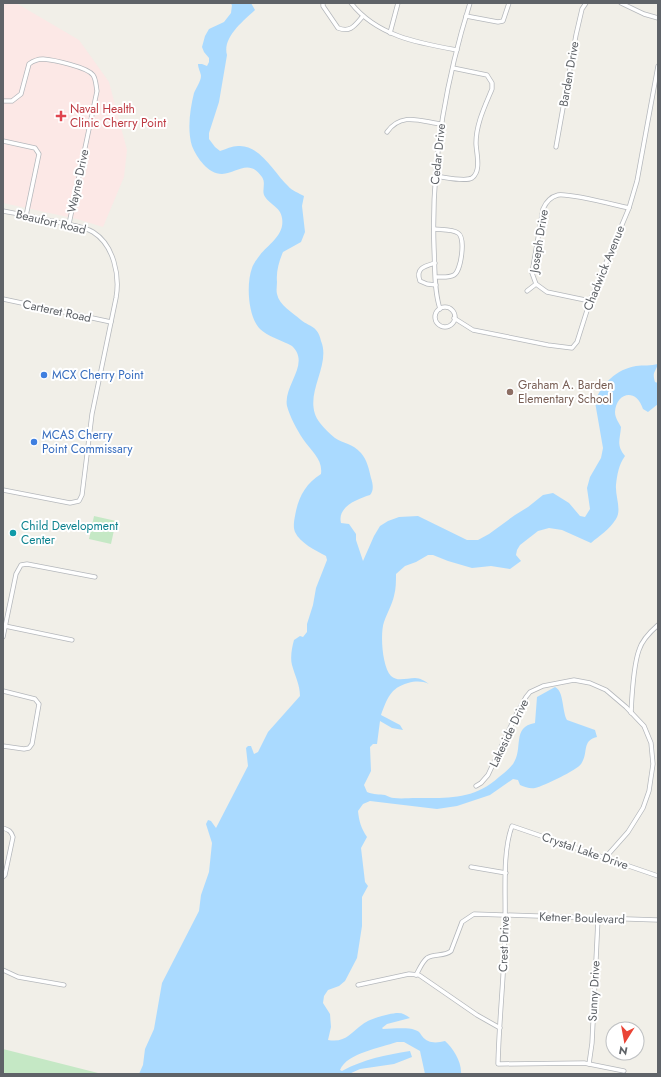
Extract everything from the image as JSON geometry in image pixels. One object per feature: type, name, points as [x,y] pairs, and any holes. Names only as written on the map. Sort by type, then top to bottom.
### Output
[{"type":"street","points":[[322,3],[338,28],[342,30],[347,31],[363,16]]},
{"type":"street","points":[[351,3],[363,16],[390,34],[414,41],[457,50]]},
{"type":"street","points":[[390,34],[398,3]]},
{"type":"street","points":[[465,3],[470,4]]},
{"type":"street","points":[[466,16],[498,22],[503,21],[509,3]]},
{"type":"street","name":"Barden Drive","points":[[556,147],[579,20],[582,9],[586,3]]},
{"type":"street","points":[[621,3],[644,14],[658,18]]},
{"type":"street","name":"Cedar Drive","points":[[454,318],[453,322],[445,327],[437,323],[435,317],[440,309],[437,299],[435,263],[435,176],[441,124],[457,50],[470,4]]},
{"type":"street","name":"Wayne Drive","points":[[3,101],[12,101],[21,94],[29,64],[35,60],[42,59],[81,68],[92,74],[95,78],[97,91],[69,224]]},
{"type":"street","name":"Chadwick Avenue","points":[[454,318],[474,330],[548,345],[572,348],[577,342],[590,301],[629,208],[637,181],[658,66]]},
{"type":"street","points":[[435,176],[466,180],[476,174],[478,168],[476,141],[478,127],[492,89],[492,83],[487,75],[453,68]]},
{"type":"street","points":[[387,132],[392,125],[398,121],[407,119],[441,124]]},
{"type":"street","points":[[3,141],[35,148],[39,154],[26,216]]},
{"type":"street","name":"Joseph Drive","points":[[590,301],[547,292],[536,284],[532,273],[545,203],[552,198],[564,195],[629,208]]},
{"type":"street","name":"Beaufort Road","points":[[3,211],[69,224],[88,230],[98,236],[112,257],[118,277],[111,322]]},
{"type":"street","points":[[434,229],[459,233],[463,242],[459,270],[454,275],[448,277],[436,277]]},
{"type":"street","points":[[435,263],[420,268],[418,277],[420,281],[427,284],[436,285]]},
{"type":"street","points":[[527,291],[536,284]]},
{"type":"street","name":"Carteret Road","points":[[3,299],[111,322]]},
{"type":"street","points":[[440,309],[449,308],[454,313],[454,318]]},
{"type":"street","points":[[3,490],[70,503],[79,501],[82,495],[92,414],[111,322]]},
{"type":"street","points":[[3,637],[16,574],[21,565],[27,564],[95,577]]},
{"type":"street","points":[[631,713],[636,663],[639,649],[646,636],[658,625]]},
{"type":"street","points":[[5,626],[72,640]]},
{"type":"street","name":"Lakeside Drive","points":[[476,786],[481,784],[488,775],[526,697],[536,688],[562,681],[582,680],[606,690],[644,726],[651,743],[653,764],[652,779],[645,803],[628,832],[605,858]]},
{"type":"street","points":[[3,691],[35,699],[39,704],[32,744],[29,748],[24,749],[3,746]]},
{"type":"street","name":"Crystal Lake Drive","points":[[512,826],[658,876]]},
{"type":"street","name":"Crest Drive","points":[[512,826],[508,838],[498,1064],[590,1064]]},
{"type":"street","points":[[3,828],[12,832],[13,837],[5,875],[3,877]]},
{"type":"street","points":[[471,867],[506,873]]},
{"type":"street","name":"Ketner Boulevard","points":[[416,975],[427,958],[435,955],[447,954],[451,951],[462,922],[474,914],[658,920]]},
{"type":"street","name":"Sunny Drive","points":[[590,1064],[598,919]]},
{"type":"street","points":[[3,970],[18,977],[64,986]]},
{"type":"street","points":[[358,985],[409,974],[419,975],[477,1015],[500,1028]]},
{"type":"street","points":[[590,1064],[624,1071]]},
{"type":"shaded area","name":"Naval Health Clinic Cherry Point","points":[[3,3],[16,3],[79,40],[109,82],[127,150],[124,177],[103,227],[77,219],[3,203]]},
{"type":"green space","points":[[94,516],[116,521],[111,544],[89,539]]},
{"type":"green space","points":[[3,1049],[102,1074],[3,1074]]},
{"type":"water","points":[[230,3],[251,3],[255,10],[230,36],[226,49],[227,55],[219,102],[209,133],[209,139],[220,151],[238,146],[253,150],[266,161],[290,188],[304,196],[302,206],[305,232],[301,242],[283,252],[277,270],[277,292],[280,302],[290,312],[314,328],[320,337],[323,351],[323,361],[314,392],[313,403],[315,413],[320,423],[338,440],[351,445],[361,453],[369,468],[373,485],[370,495],[349,504],[342,512],[341,517],[341,523],[349,524],[356,534],[356,540],[363,561],[380,526],[399,517],[418,516],[467,540],[478,540],[528,507],[543,495],[553,493],[569,503],[580,516],[585,517],[590,509],[587,488],[590,477],[601,458],[603,448],[595,402],[598,395],[606,383],[622,370],[636,366],[658,364],[654,376],[655,382],[658,383],[658,404],[648,412],[643,409],[640,402],[636,398],[631,395],[627,395],[619,400],[616,406],[615,414],[621,427],[619,439],[620,449],[625,456],[620,466],[616,481],[618,515],[611,526],[591,543],[562,530],[549,528],[538,531],[520,545],[516,555],[521,561],[510,569],[491,566],[472,568],[433,555],[428,555],[405,566],[396,574],[396,588],[392,603],[384,622],[382,634],[384,658],[388,672],[393,678],[396,679],[417,678],[429,684],[424,682],[416,682],[402,685],[393,691],[387,699],[381,715],[400,725],[403,730],[392,728],[380,721],[377,744],[373,744],[370,747],[371,771],[364,785],[367,792],[385,795],[392,798],[439,798],[470,794],[490,785],[513,764],[518,752],[520,734],[528,725],[535,723],[537,697],[555,687],[560,693],[567,720],[595,730],[597,737],[589,741],[587,744],[583,760],[578,767],[560,778],[539,787],[529,788],[520,785],[518,780],[513,779],[490,795],[457,806],[437,809],[370,801],[363,804],[358,811],[363,831],[367,837],[361,848],[365,882],[368,886],[362,897],[362,926],[357,958],[345,981],[339,986],[328,990],[324,996],[323,1003],[330,1014],[331,1027],[328,1040],[334,1041],[344,1039],[366,1022],[390,1014],[401,1013],[410,1018],[387,1024],[382,1028],[412,1029],[416,1030],[424,1039],[430,1042],[445,1041],[451,1047],[456,1056],[460,1065],[461,1074],[425,1074],[420,1051],[404,1042],[397,1042],[357,1055],[349,1059],[340,1070],[342,1071],[358,1063],[375,1058],[410,1051],[412,1057],[394,1064],[360,1069],[349,1074],[139,1074],[143,1065],[145,1049],[154,1029],[162,983],[199,911],[201,895],[209,872],[212,843],[206,824],[208,820],[211,821],[216,828],[248,766],[246,748],[251,746],[254,754],[258,752],[268,732],[300,696],[291,662],[294,640],[300,636],[303,637],[307,632],[307,624],[313,605],[316,588],[327,560],[326,556],[300,540],[294,528],[296,509],[300,497],[311,482],[321,474],[320,464],[316,455],[296,428],[287,406],[289,390],[298,367],[299,360],[297,353],[292,346],[263,332],[260,329],[253,317],[249,300],[249,283],[253,266],[260,255],[279,234],[282,224],[281,214],[264,195],[263,179],[257,171],[248,167],[222,174],[212,171],[200,160],[194,151],[190,140],[189,126],[191,106],[194,93],[201,76],[198,64],[207,66],[209,62],[209,58],[202,47],[205,36],[209,29],[224,22],[231,13],[232,5]]},
{"type":"place","name":"Naval Health Clinic Cherry Point","points":[[61,116]]},
{"type":"place","name":"MCX Cherry Point","points":[[44,375]]},
{"type":"place","name":"Graham A. Barden Elementary School","points":[[510,392]]},
{"type":"place","name":"MCAS Cherry Point Commissary","points":[[34,442]]},
{"type":"place","name":"Child Development Center","points":[[13,533]]}]
